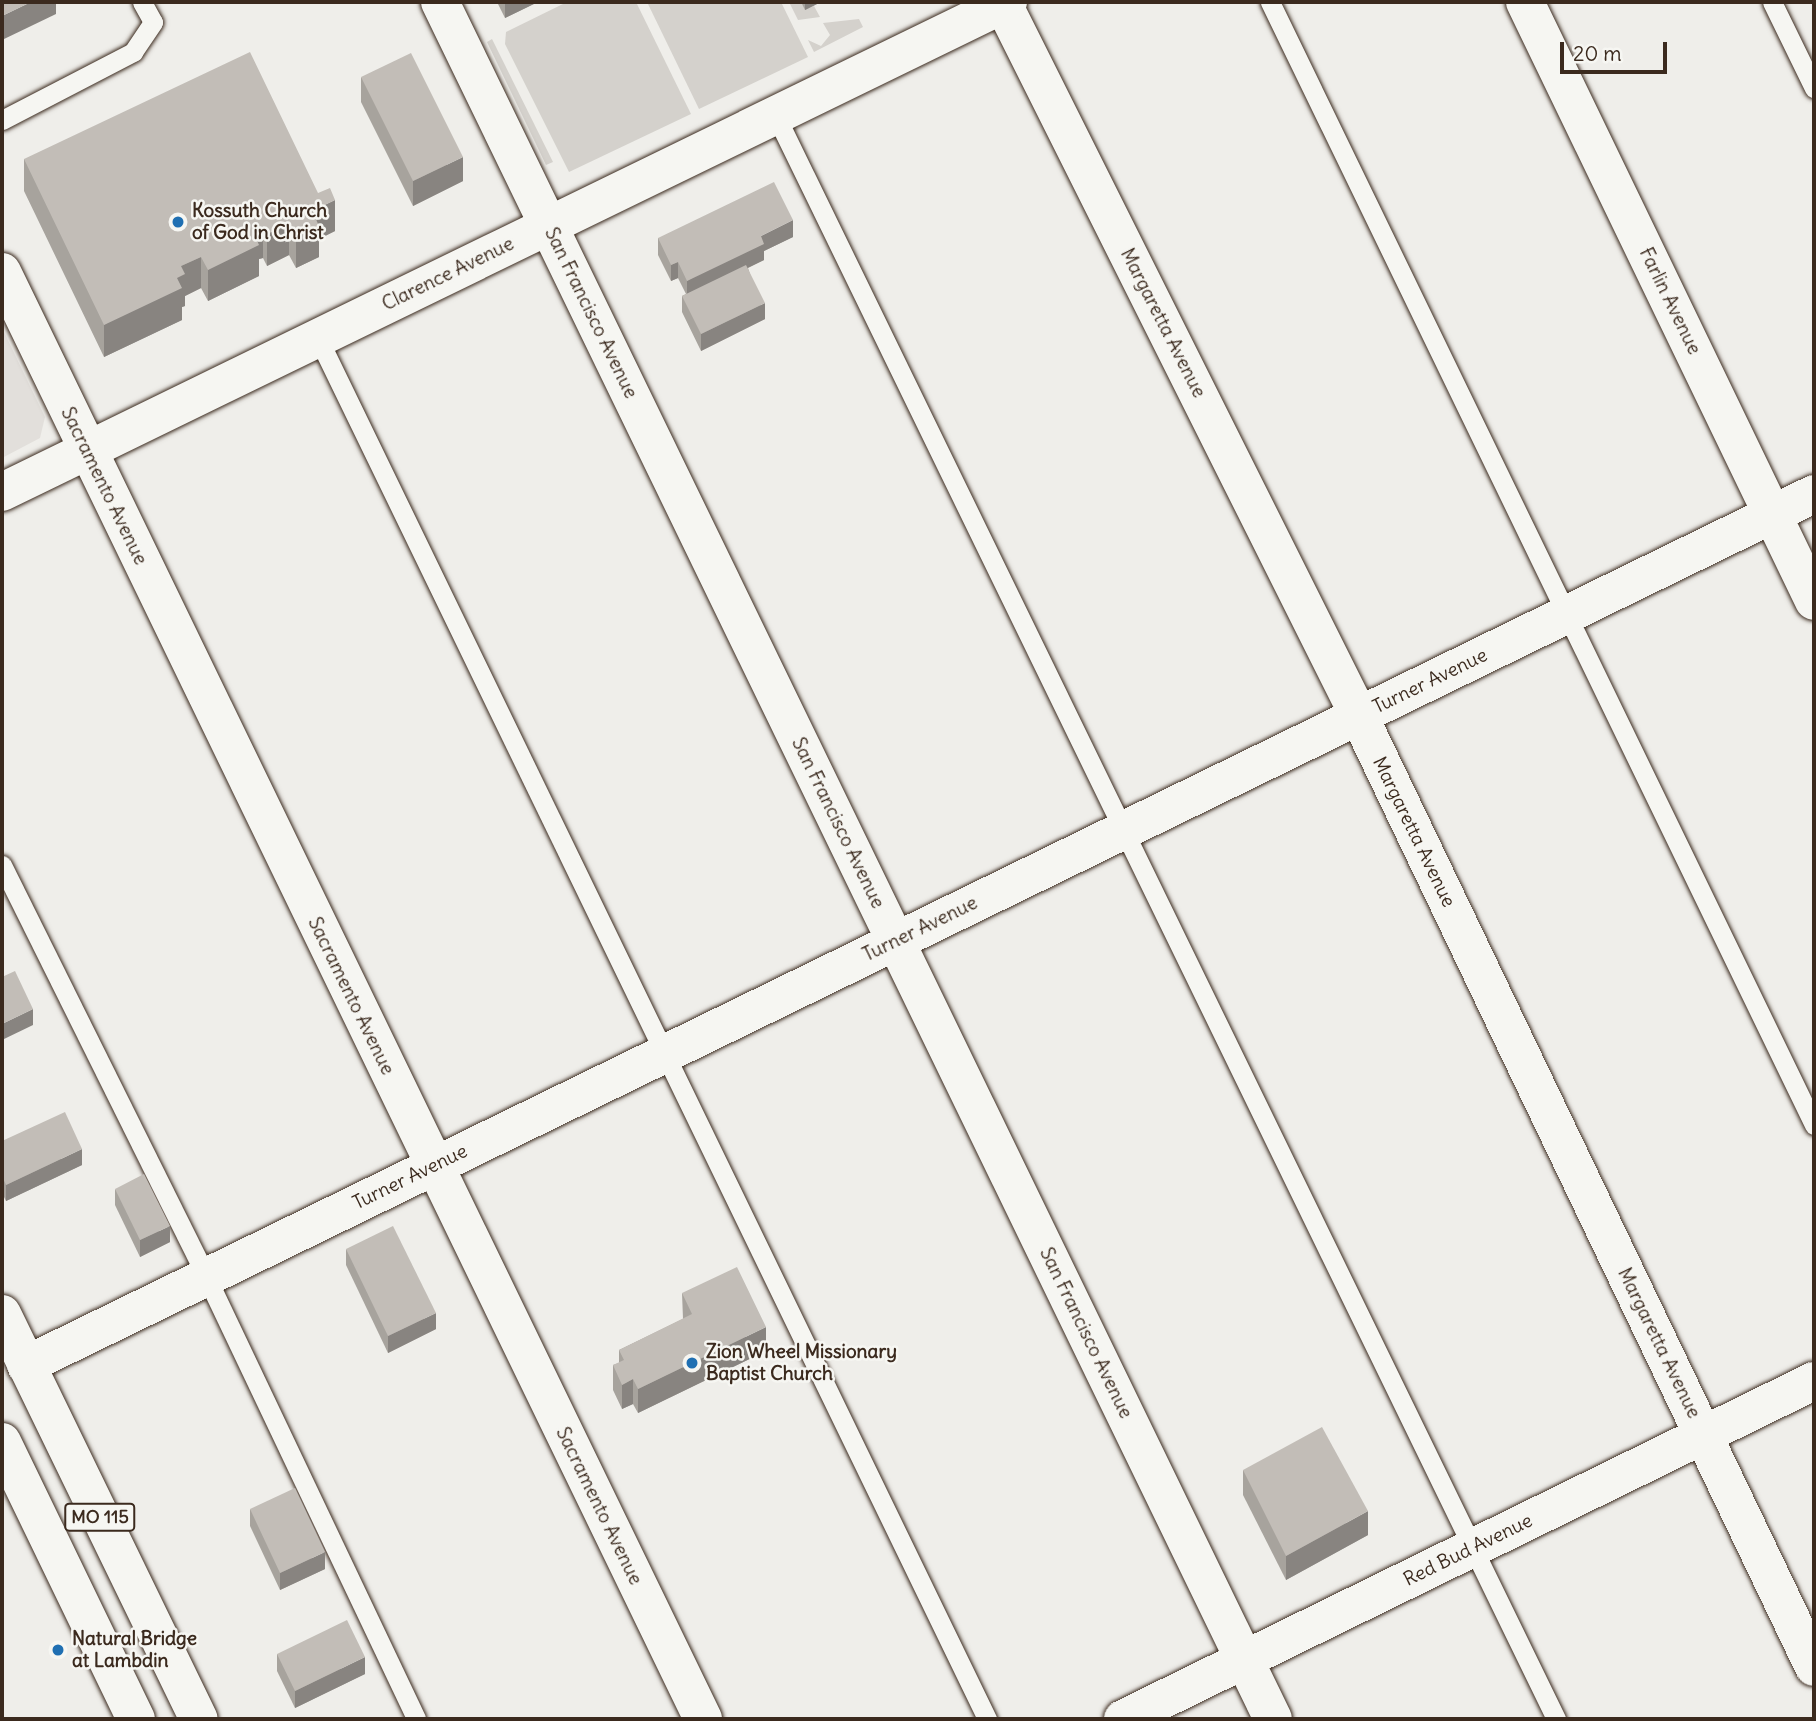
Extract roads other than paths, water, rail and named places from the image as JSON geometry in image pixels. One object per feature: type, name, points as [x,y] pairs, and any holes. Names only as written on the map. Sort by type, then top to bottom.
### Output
[{"type":"street","name":"San Francisco Avenue","points":[[440,2],[1273,1719]]},
{"type":"street","name":"Farlin Avenue","points":[[1525,2],[1814,601]]},
{"type":"street","name":"Clarence Avenue","points":[[2,492],[1004,3]]},
{"type":"street","name":"Margaretta Avenue","points":[[1004,3],[1359,716],[1814,1667]]},
{"type":"street","name":"Sacramento Avenue","points":[[2,272],[703,1719]]},
{"type":"street","name":"Turner Avenue","points":[[26,1365],[1814,495]]},
{"type":"street","name":"MO 115","points":[[2,1314],[199,1719]]},
{"type":"street","name":"Red Bud Avenue","points":[[1123,1719],[1814,1381]]},
{"type":"street","points":[[2,1442],[136,1719]]},
{"type":"lane","points":[[2,120],[133,52],[153,22],[142,2]]},
{"type":"lane","points":[[1270,2],[1814,1125]]},
{"type":"lane","points":[[1772,2],[1814,88]]},
{"type":"lane","points":[[776,116],[1556,1719]]},
{"type":"lane","points":[[318,338],[662,1054],[987,1719]]},
{"type":"lane","points":[[2,865],[206,1276],[416,1719]]},
{"type":"place","name":"Kossuth Church of God in Christ","points":[[178,222]]},
{"type":"place","name":"Zion Wheel Missionary Baptist Church","points":[[692,1363]]},
{"type":"place","name":"Natural Bridge at Lambdin","points":[[58,1650]]}]
